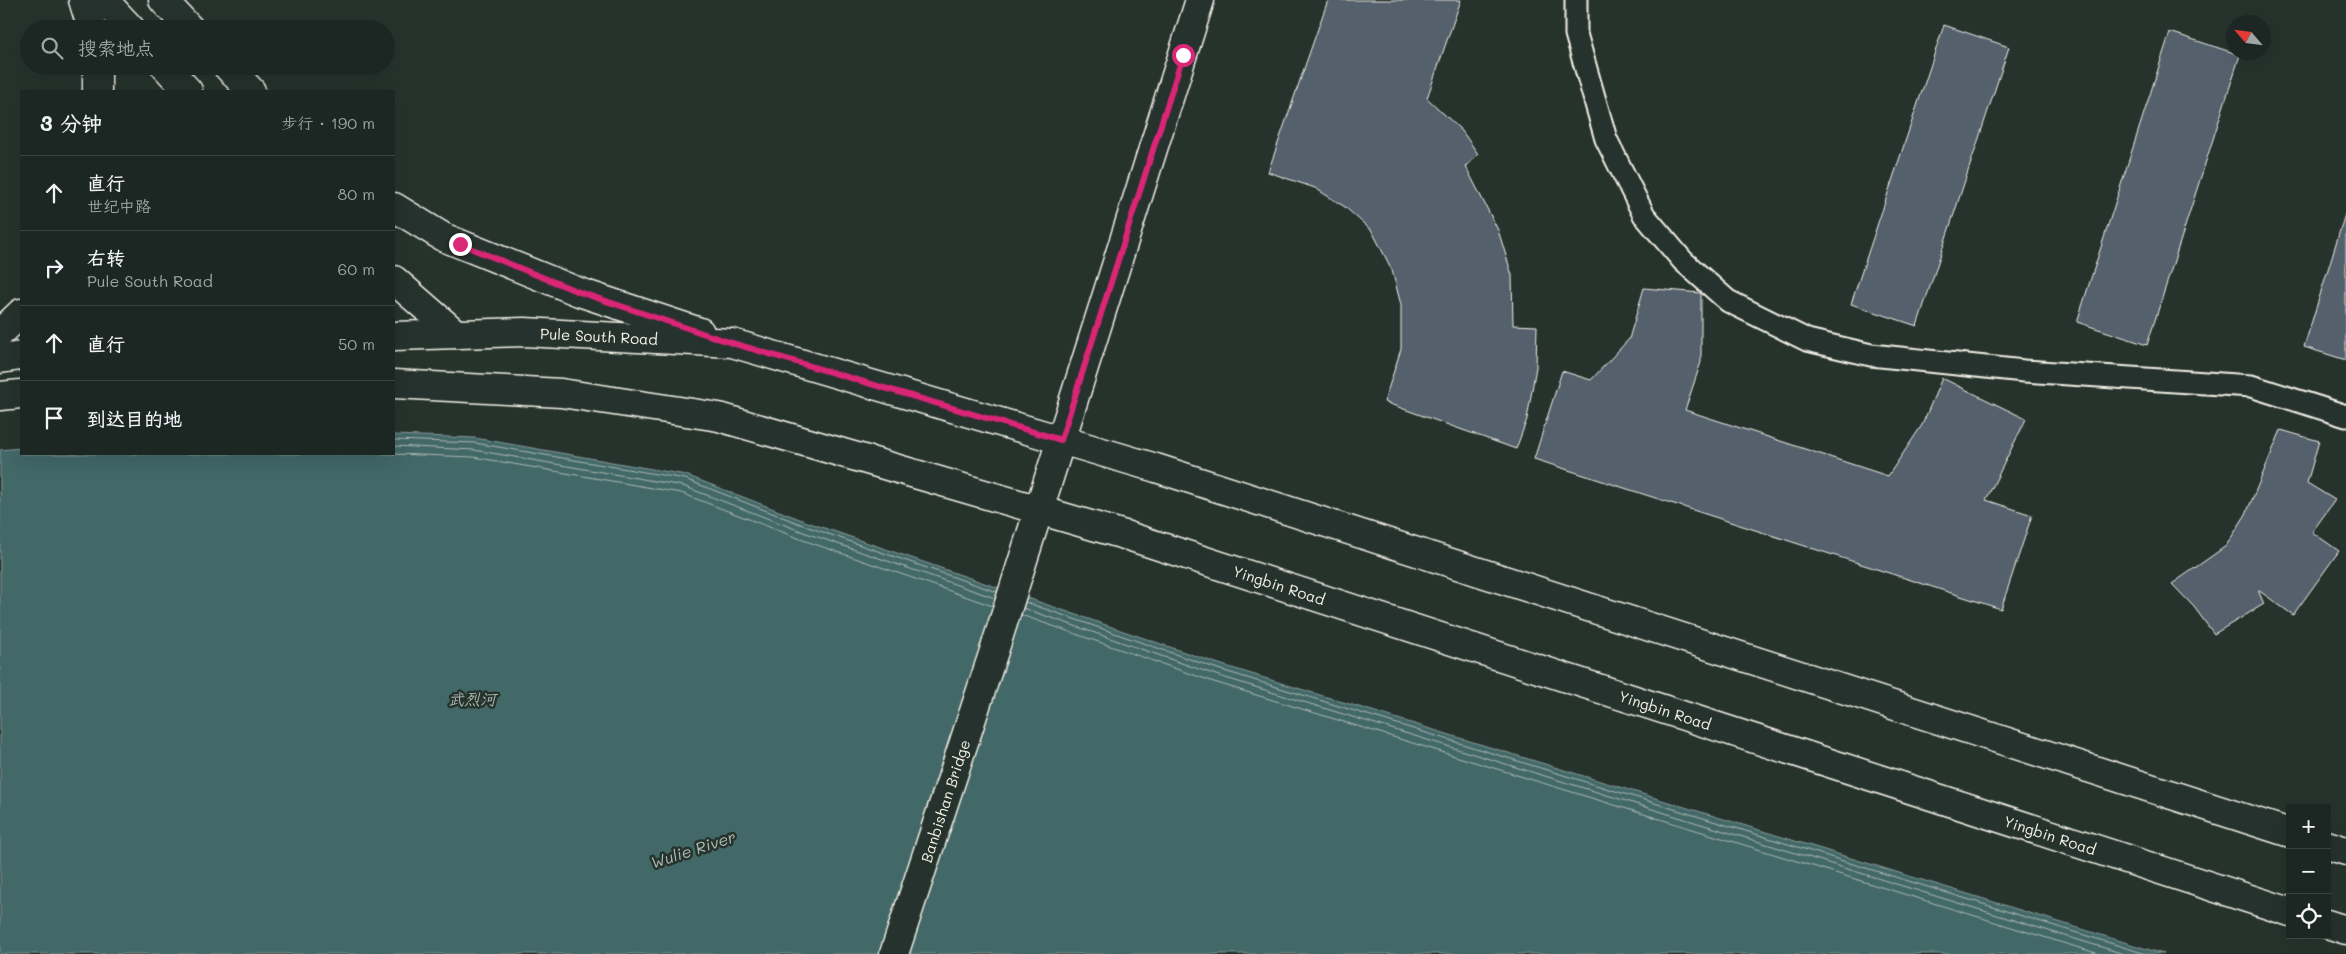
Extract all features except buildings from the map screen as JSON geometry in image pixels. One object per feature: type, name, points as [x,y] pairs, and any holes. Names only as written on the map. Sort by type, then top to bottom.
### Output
[{"type":"main road","points":[[84,0],[90,20]]},
{"type":"main road","points":[[104,0],[122,20]]},
{"type":"main road","points":[[163,0],[182,20]]},
{"type":"main road","name":"Banbishan Bridge","points":[[894,954],[996,648],[1200,0]]},
{"type":"main road","points":[[97,90],[98,75]]},
{"type":"main road","points":[[173,75],[187,90]]},
{"type":"main road","points":[[236,75],[250,90]]},
{"type":"main road","points":[[395,208],[443,237],[579,292],[732,343]]},
{"type":"main road","points":[[395,281],[456,334]]},
{"type":"main road","points":[[0,334],[20,315]]},
{"type":"main road","name":"Pule South Road","points":[[395,336],[524,332],[732,343],[1061,440]]},
{"type":"main road","points":[[0,360],[20,356]]},
{"type":"main road","points":[[395,384],[561,393],[719,417],[1038,510]]},
{"type":"main road","points":[[0,396],[20,394]]},
{"type":"main road","points":[[1061,440],[1156,468],[2286,832]]},
{"type":"main road","name":"Yingbin Road","points":[[1038,510],[1128,536],[2286,911]]},
{"type":"main road","points":[[2331,846],[2346,851]]},
{"type":"main road","points":[[2331,925],[2346,930]]},
{"type":"lane","points":[[1576,0],[1576,34],[1606,139],[1644,215],[1683,262],[1728,301],[1808,340],[1871,355],[2024,371],[2251,386],[2346,416]]},
{"type":"water","name":"武烈河","points":[[395,435],[475,438],[686,475],[810,523],[1219,664],[2163,954],[0,954],[0,450],[20,448],[20,455],[395,455]]},
{"type":"route","points":[[460,244],[579,292],[732,343],[1061,440],[1183,55]]},
{"type":"water label","name":"Wulie River","points":[[693,849]]}]
